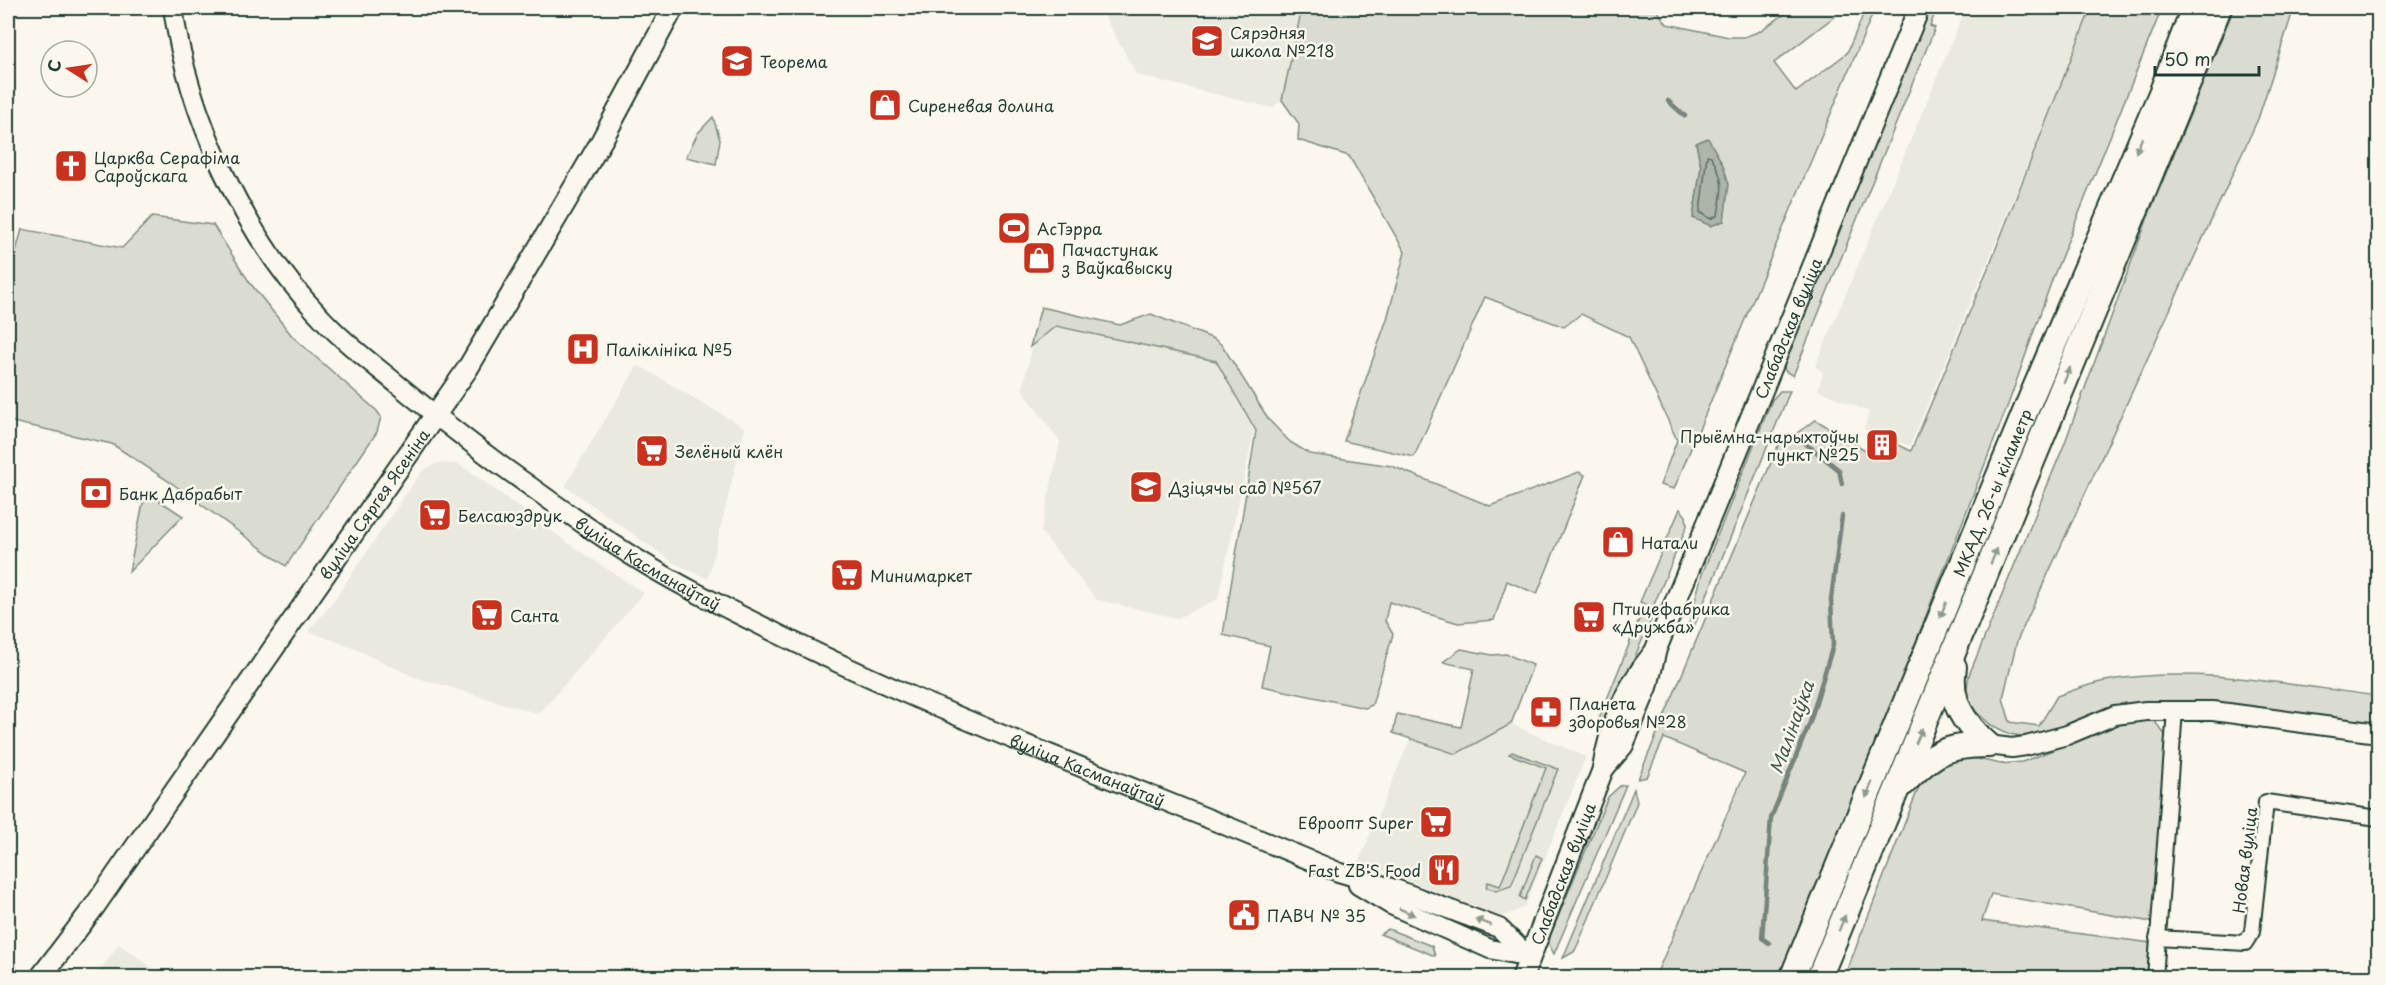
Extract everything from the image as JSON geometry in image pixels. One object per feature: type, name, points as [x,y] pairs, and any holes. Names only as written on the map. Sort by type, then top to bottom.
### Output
[{"type":"highway","points":[[2162,92],[2180,8]]},
{"type":"highway","name":"МКАД, 26-ы кіламетр","points":[[1792,978],[2030,400],[2162,92],[2194,8]]},
{"type":"highway","name":"МКАД, 26-ы кіламетр","points":[[1819,978],[1956,649],[2116,253],[2219,8]]},
{"type":"highway","points":[[1956,649],[1952,675],[1954,700],[1959,712],[1988,746]]},
{"type":"highway","points":[[1896,790],[1920,766],[1935,755],[1954,747],[1988,746]]},
{"type":"main road","name":"вуліца Сяргея Ясеніна","points":[[40,978],[94,907],[468,368],[602,140],[673,8]]},
{"type":"main road","name":"Слабадская вуліца","points":[[1522,978],[1603,769],[1608,738],[1633,679],[1656,649],[1919,8]]},
{"type":"street","name":"вуліца Касманаўтаў","points":[[173,8],[188,76],[214,151],[246,215],[284,272],[314,310],[354,350],[435,416],[561,508],[635,558],[845,668],[1338,872],[1391,905],[1490,949],[1529,957]]},
{"type":"street","points":[[1988,746],[2012,748],[2026,746],[2067,735],[2124,713],[2175,710],[2213,711],[2379,733]]},
{"type":"street","points":[[2155,978],[2175,710]]},
{"type":"street","name":"Новая вуліца","points":[[2157,938],[2245,943],[2252,932],[2266,802],[2379,818]]},
{"type":"shaded area","name":"Сярэдняя школа №218","points":[[1100,8],[1302,8],[1282,100],[1272,108],[1137,75]]},
{"type":"shaded area","points":[[1302,8],[1655,8],[1667,24],[1729,37],[1744,37],[1758,32],[1794,8],[1838,8],[1835,16],[1774,63],[1796,92],[1847,53],[1866,8],[1875,8],[1674,489],[1660,485],[1677,440],[1629,337],[1581,314],[1564,327],[1485,297],[1414,457],[1344,441],[1387,319],[1405,252],[1349,156],[1298,140],[1299,124],[1282,100]],"holes":[[[1696,143],[1724,221],[1693,218],[1701,167]]]},
{"type":"shaded area","points":[[1928,8],[1937,8],[1930,26],[1935,28],[1793,376],[1785,371],[1783,363]]},
{"type":"shaded area","points":[[1966,8],[2090,8],[2023,177],[1910,446],[1864,429],[1869,412],[1818,390],[1823,372],[1815,367]]},
{"type":"shaded area","points":[[2091,8],[2162,8],[2052,280],[2009,402],[1870,760],[1781,977],[1655,977],[1745,773],[1664,738],[1647,777],[1638,779],[1778,446],[1816,420],[1870,453],[1891,459],[1897,444],[1911,451],[1991,261]]},
{"type":"shaded area","points":[[2234,8],[2294,8],[2258,119],[2017,641],[2003,698],[2010,722],[2039,726],[2057,696],[2105,681],[2172,675],[2242,678],[2378,696],[2378,724],[2218,704],[2161,701],[2160,705],[2041,734],[2021,736],[2010,734],[1991,725],[1972,708],[1966,695],[1969,675],[2064,445],[2148,217]]},
{"type":"shaded area","points":[[713,117],[720,140],[716,164],[686,157],[698,133]]},
{"type":"shaded area","points":[[152,217],[213,225],[250,283],[293,337],[381,417],[377,432],[286,566],[173,484],[112,444],[8,421],[8,281],[22,229],[122,248]]},
{"type":"shaded area","points":[[1041,307],[1120,325],[1151,314],[1214,339],[1222,345],[1269,420],[1290,442],[1310,454],[1392,466],[1490,506],[1579,472],[1585,475],[1537,594],[1507,581],[1494,620],[1458,623],[1389,602],[1385,621],[1393,634],[1372,705],[1365,708],[1262,686],[1270,646],[1223,635],[1256,431],[1216,361],[1056,326],[1030,347]]},
{"type":"shaded area","name":"Дзіцячы сад №567","points":[[1056,327],[1215,361],[1254,431],[1218,599],[1177,618],[1097,600],[1041,532],[1060,442],[1022,389],[1032,348]]},
{"type":"shaded area","points":[[638,365],[745,428],[708,579],[674,563],[565,486]]},
{"type":"shaded area","points":[[1780,391],[1790,391],[1693,629],[1688,627],[1702,574],[1772,400]]},
{"type":"shaded area","points":[[438,463],[456,464],[465,468],[578,550],[644,593],[539,714],[412,676],[351,647],[308,631],[330,606],[419,475],[425,469]]},
{"type":"shaded area","points":[[154,497],[183,516],[129,572],[143,503],[146,499]]},
{"type":"shaded area","points":[[1680,509],[1686,516],[1687,526],[1653,607],[1640,602]]},
{"type":"shaded area","points":[[1640,617],[1651,620],[1604,727],[1597,724]]},
{"type":"shaded area","points":[[1461,649],[1492,655],[1506,654],[1533,665],[1511,724],[1456,754],[1393,733],[1397,714],[1461,727],[1474,669],[1443,662]]},
{"type":"shaded area","points":[[2134,718],[2152,718],[2166,736],[2152,922],[1991,894],[1982,921],[2151,943],[2148,977],[1844,978],[1920,784],[1943,760],[1968,757],[2001,764],[2022,762]]},
{"type":"shaded area","points":[[1511,724],[1586,757],[1525,906],[1502,916],[1492,914],[1359,861],[1410,739],[1456,754]]},
{"type":"shaded area","points":[[1512,752],[1558,769],[1511,886],[1496,891],[1486,887],[1488,882],[1500,886],[1546,768],[1509,754]]},
{"type":"shaded area","points":[[1626,785],[1554,954],[1549,944],[1550,936],[1608,797],[1620,786]]},
{"type":"shaded area","points":[[1634,789],[1637,802],[1578,944],[1574,952],[1563,958]]},
{"type":"shaded area","points":[[1536,855],[1542,858],[1525,900],[1520,897]]},
{"type":"shaded area","points":[[1388,929],[1432,946],[1435,956],[1380,934]]},
{"type":"shaded area","points":[[119,944],[162,975],[161,977],[95,977]]},
{"type":"water","points":[[1708,138],[1723,165],[1729,184],[1724,221],[1711,226],[1693,218],[1701,167],[1696,143]]},
{"type":"waterway","name":"Малінаўка","points":[[1668,101],[1685,116]]},
{"type":"waterway","name":"Малінаўка","points":[[1805,443],[1839,470],[1842,484]]},
{"type":"waterway","name":"Малінаўка","points":[[1769,943],[1762,938],[1771,818],[1810,722],[1833,645],[1831,599],[1842,516]]},
{"type":"place","name":"Сярэдняя школа №218","points":[[1207,41]]},
{"type":"place","name":"Теорема","points":[[737,61]]},
{"type":"place","name":"Сиреневая долина","points":[[885,105]]},
{"type":"place","name":"Царква Серафіма Сароўскага","points":[[71,166]]},
{"type":"place","name":"АсТэрра","points":[[1014,228]]},
{"type":"place","name":"Пачастунак з Ваўкавыску","points":[[1039,258]]},
{"type":"place","name":"Паліклініка №5","points":[[583,349]]},
{"type":"place","name":"Прыёмна-нарыхтоўчы пункт №25","points":[[1882,445]]},
{"type":"place","name":"Зелёный клён","points":[[652,451]]},
{"type":"place","name":"Дзіцячы сад №567","points":[[1146,487]]},
{"type":"place","name":"Банк Дабрабыт","points":[[96,493]]},
{"type":"place","name":"Белсаюздрук","points":[[435,515]]},
{"type":"place","name":"Натали","points":[[1618,542]]},
{"type":"place","name":"Минимаркет","points":[[847,575]]},
{"type":"place","name":"Санта","points":[[487,615]]},
{"type":"place","name":"Птицефабрика «Дружба»","points":[[1589,617]]},
{"type":"place","name":"Планета здоровья №28","points":[[1546,712]]},
{"type":"place","name":"Евроопт Super","points":[[1436,822]]},
{"type":"place","name":"Fast ZB'S Food","points":[[1444,870]]},
{"type":"place","name":"ПАВЧ № 35","points":[[1244,915]]}]
